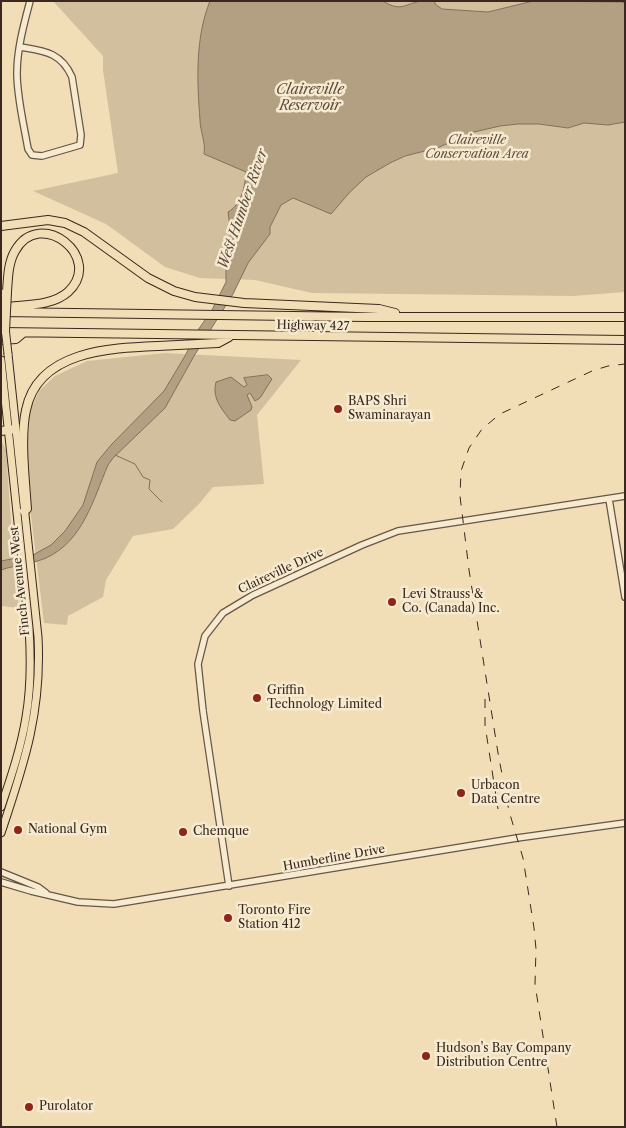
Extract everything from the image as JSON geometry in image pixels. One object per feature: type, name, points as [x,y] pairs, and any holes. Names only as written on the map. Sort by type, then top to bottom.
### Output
[{"type":"highway","points":[[1,226],[48,220],[64,223],[84,232],[148,278],[174,291],[195,297],[244,303],[378,309],[406,316]]},
{"type":"highway","points":[[1,308],[52,301],[68,292],[74,284],[78,268],[77,258],[70,246],[57,236],[45,234],[31,236],[23,241],[15,250],[9,266],[4,292],[3,332]]},
{"type":"highway","name":"Highway 427","points":[[1,312],[238,316],[625,317]]},
{"type":"highway","name":"Highway 427","points":[[3,332],[625,340]]},
{"type":"highway","points":[[1,340],[16,340],[23,332]]},
{"type":"highway","points":[[24,511],[27,509],[24,451],[25,414],[30,396],[38,383],[48,373],[67,360],[82,355],[115,349],[218,343],[231,336]]},
{"type":"main road","name":"Finch Avenue West","points":[[3,332],[8,354],[8,430],[24,511],[23,538]]},
{"type":"main road","name":"Finch Avenue West","points":[[1,360],[8,430],[23,538],[30,655],[29,697],[20,744],[1,807]]},
{"type":"main road","name":"Finch Avenue West","points":[[1,833],[27,752],[37,702],[39,652],[27,580]]},
{"type":"street","points":[[20,47],[48,51],[56,56],[69,70],[72,77],[82,135],[80,144],[42,156],[32,155],[28,149],[17,74],[20,47],[30,1]]},
{"type":"street","name":"Claireville Drive","points":[[229,886],[203,711],[198,664],[205,636],[223,613],[252,595],[362,545],[398,531],[625,496]]},
{"type":"street","points":[[609,499],[625,597]]},
{"type":"street","name":"Humberline Drive","points":[[1,882],[78,902],[114,904],[625,822]]},
{"type":"street","name":"Humberline Drive","points":[[1,872],[38,887],[47,894]]},
{"type":"green space","name":"Claireville Conservation Area","points":[[53,1],[625,1],[625,292],[573,296],[312,293],[255,280],[200,278],[165,267],[106,224],[33,191],[118,173],[103,70],[103,56]]},
{"type":"green space","points":[[165,353],[301,360],[257,415],[264,484],[213,487],[199,504],[173,529],[133,536],[106,580],[103,597],[68,616],[67,625],[44,623],[28,491],[27,451],[30,410],[40,390],[55,376],[87,361]]},
{"type":"green space","points":[[1,440],[6,450],[19,608],[1,606]]},
{"type":"water","name":"Claireville Reservoir","points":[[210,1],[383,1],[389,5],[399,7],[422,1],[435,1],[435,4],[442,9],[488,12],[533,1],[622,2],[625,3],[625,122],[608,125],[584,123],[568,128],[539,124],[518,124],[474,132],[437,148],[405,156],[390,163],[366,177],[331,214],[293,198],[281,205],[270,227],[270,234],[248,263],[233,294],[194,356],[165,408],[108,465],[92,505],[78,530],[59,551],[46,558],[1,570],[1,561],[33,555],[51,545],[65,531],[83,505],[97,462],[164,391],[198,330],[212,310],[226,282],[226,244],[231,234],[228,212],[240,200],[244,189],[246,172],[204,154],[200,124],[198,60],[205,15]]},
{"type":"water","points":[[268,375],[272,379],[260,398],[255,401],[250,393],[247,395],[252,407],[251,410],[235,421],[230,420],[216,398],[216,382],[231,377],[244,387],[247,385],[244,378]]},
{"type":"waterway","points":[[115,455],[135,464],[143,477],[150,480],[149,489],[162,502]]},
{"type":"railway","points":[[557,1127],[535,984],[536,949],[523,858],[509,811],[498,753],[469,570],[460,496],[461,471],[469,448],[482,429],[500,414],[592,371],[608,366],[625,364]]},
{"type":"railway","points":[[485,699],[485,725],[498,809]]},
{"type":"place","name":"BAPS Shri Swaminarayan","points":[[338,409]]},
{"type":"place","name":"Levi Strauss & Co. (Canada) Inc.","points":[[392,602]]},
{"type":"place","name":"Griffin Technology Limited","points":[[257,698]]},
{"type":"place","name":"Urbacon Data Centre","points":[[461,793]]},
{"type":"place","name":"National Gym","points":[[18,830]]},
{"type":"place","name":"Chemque","points":[[183,832]]},
{"type":"place","name":"Toronto Fire Station 412","points":[[228,918]]},
{"type":"place","name":"Hudson's Bay Company Distribution Centre","points":[[426,1056]]},
{"type":"place","name":"Purolator","points":[[29,1107]]},
{"type":"water label","name":"West Humber River","points":[[243,209]]}]
